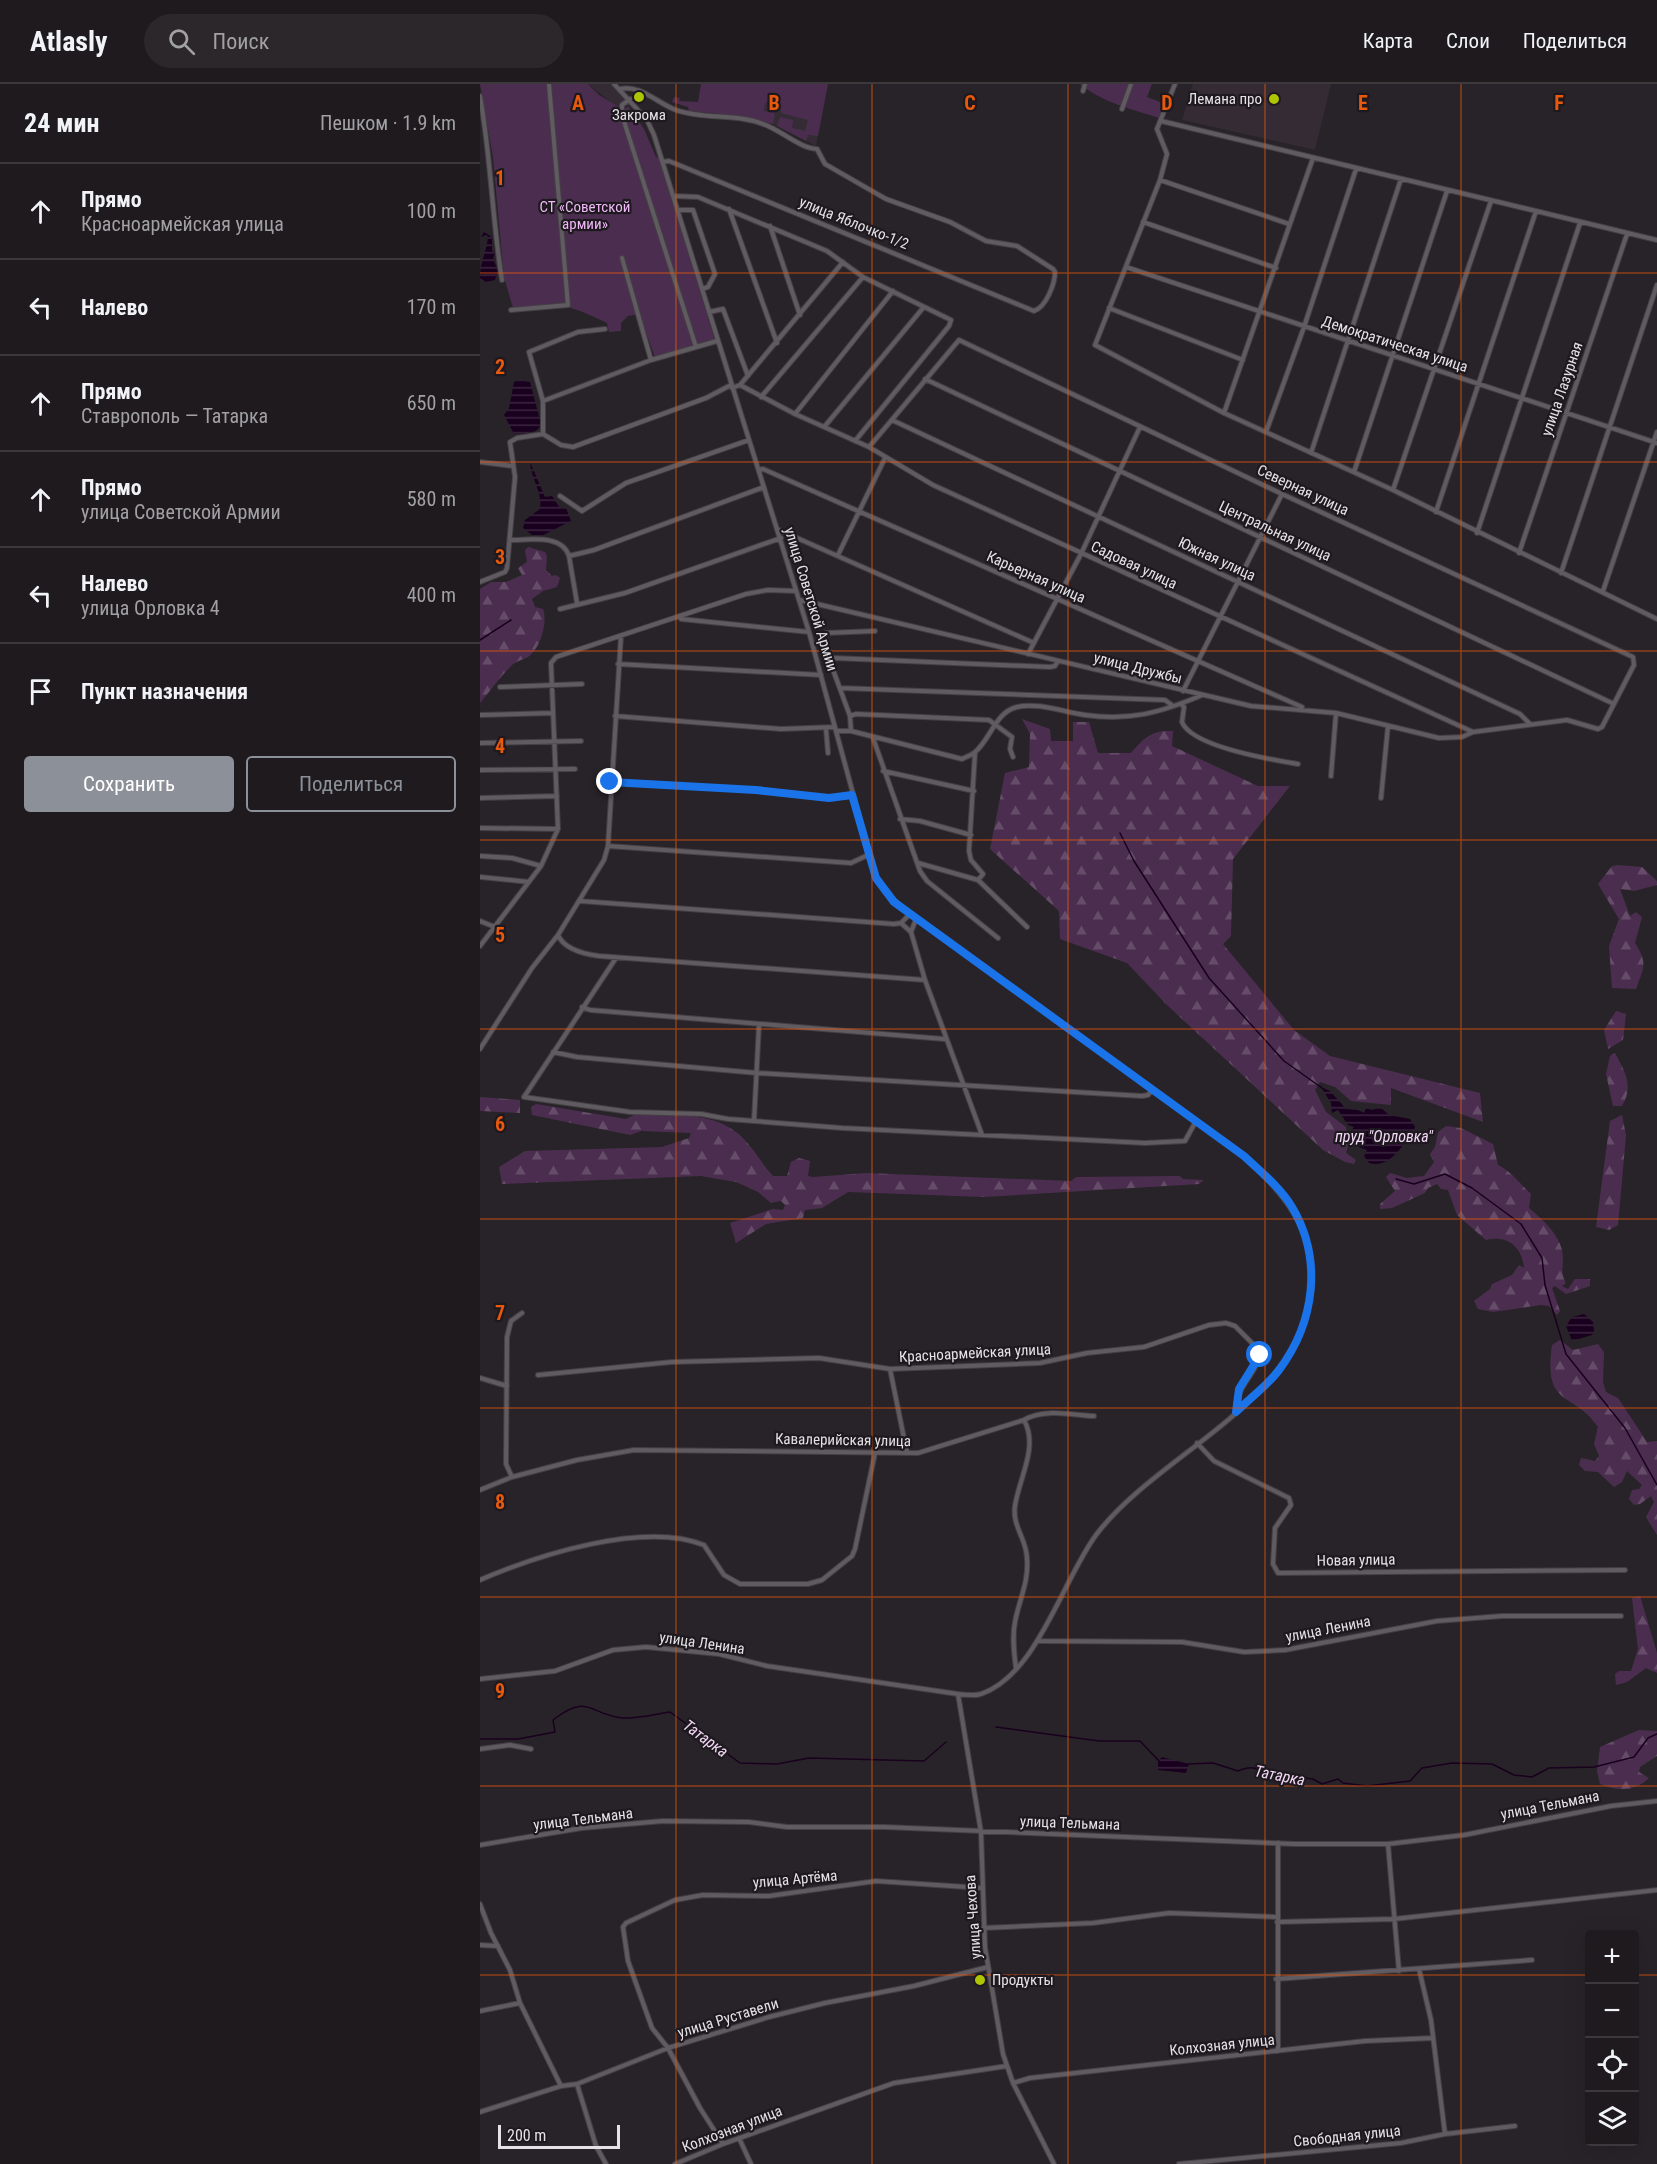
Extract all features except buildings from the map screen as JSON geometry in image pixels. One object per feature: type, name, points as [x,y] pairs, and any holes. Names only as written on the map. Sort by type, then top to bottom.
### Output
[{"type":"street","points":[[511,310],[568,305],[549,84]]},
{"type":"street","name":"улица Советской Армии","points":[[615,84],[647,120],[679,210],[717,341],[809,632],[867,855],[881,886],[916,919],[1244,1156],[1272,1182],[1291,1205],[1307,1236],[1312,1281],[1310,1302],[1300,1332],[1278,1371],[1236,1412]]},
{"type":"street","points":[[1083,91],[1085,84]]},
{"type":"street","points":[[1122,110],[1131,84]]},
{"type":"street","points":[[1175,84],[1158,129],[1167,154],[1160,180],[1095,345],[1224,414],[1393,490],[1657,619]]},
{"type":"street","name":"улица Яблочко-1/2","points":[[620,89],[637,85],[661,104],[677,110],[760,123],[809,148],[817,149],[825,164],[886,199],[950,222],[986,241],[1017,246],[1053,268],[1054,280],[1041,306],[1034,310],[680,165],[669,161],[663,162]]},
{"type":"street","points":[[480,96],[490,158],[492,216],[502,280]]},
{"type":"street","points":[[630,99],[622,105],[622,115],[696,347]]},
{"type":"street","points":[[1161,121],[1356,170],[1657,240]]},
{"type":"street","points":[[1224,414],[1313,158]]},
{"type":"street","points":[[1266,432],[1304,327],[1356,170]]},
{"type":"street","points":[[1311,453],[1401,179]]},
{"type":"street","points":[[1160,180],[1289,224]]},
{"type":"street","points":[[1354,472],[1447,191]]},
{"type":"street","points":[[674,196],[698,197],[827,251],[863,277],[951,320],[951,323],[855,441]]},
{"type":"street","points":[[1393,490],[1491,201]]},
{"type":"street","points":[[729,209],[777,343]]},
{"type":"street","points":[[679,210],[693,210],[715,274],[708,287],[702,289]]},
{"type":"street","points":[[1436,512],[1536,211]]},
{"type":"street","points":[[1143,222],[1276,268]]},
{"type":"street","points":[[1477,533],[1580,223]]},
{"type":"street","points":[[770,226],[801,316]]},
{"type":"street","name":"улица Лазурная","points":[[1519,553],[1627,234]]},
{"type":"street","points":[[622,258],[651,360]]},
{"type":"street","points":[[480,582],[505,572],[511,540],[513,466],[510,442],[517,438],[543,434],[566,448],[573,447],[706,398],[732,386],[740,385],[801,316],[843,262]]},
{"type":"street","name":"Демократическая улица","points":[[1126,267],[1655,442]]},
{"type":"street","points":[[761,397],[863,277]]},
{"type":"street","points":[[1561,573],[1657,285]]},
{"type":"street","points":[[795,414],[893,291]]},
{"type":"street","points":[[825,426],[923,308]]},
{"type":"street","points":[[1109,308],[1243,360]]},
{"type":"street","points":[[709,312],[723,309],[748,376]]},
{"type":"street","points":[[543,434],[543,401],[530,352],[578,332],[605,329]]},
{"type":"street","name":"Северная улица","points":[[869,447],[958,340],[1633,657],[1634,665],[1598,729],[1567,720],[1528,723]]},
{"type":"street","points":[[543,401],[651,360],[717,341]]},
{"type":"street","name":"Центральная улица","points":[[925,379],[1614,704]]},
{"type":"street","name":"Садовая улица","points":[[740,385],[795,414],[869,447],[933,484],[1081,554],[1473,732]]},
{"type":"street","name":"Южная улица","points":[[892,420],[1520,714],[1528,723]]},
{"type":"street","points":[[1028,654],[1081,554],[1117,471],[1140,426]]},
{"type":"street","points":[[1603,591],[1657,432]]},
{"type":"street","points":[[560,496],[582,512],[626,483],[749,440]]},
{"type":"street","points":[[838,555],[885,458]]},
{"type":"street","points":[[480,462],[513,466]]},
{"type":"street","name":"Карьерная улица","points":[[759,470],[763,469],[1303,708]]},
{"type":"street","points":[[569,556],[594,550],[764,487]]},
{"type":"street","points":[[1183,691],[1282,494]]},
{"type":"street","points":[[778,529],[1034,643]]},
{"type":"street","points":[[560,609],[625,593],[781,538]]},
{"type":"street","points":[[511,540],[554,541],[562,545],[569,556],[577,603]]},
{"type":"street","points":[[480,946],[530,882],[558,829],[551,663],[556,657],[746,594],[768,590],[796,591]]},
{"type":"street","name":"улица Дружбы","points":[[799,600],[1202,696],[1268,708],[1303,708],[1336,713],[1438,738],[1462,737],[1473,732]]},
{"type":"street","points":[[679,616],[681,619],[809,632]]},
{"type":"street","points":[[851,731],[850,716],[825,639],[826,633],[875,631]]},
{"type":"street","points":[[480,1049],[601,868],[608,846],[610,782],[621,636]]},
{"type":"street","points":[[832,660],[837,658],[1050,667],[1058,661]]},
{"type":"street","points":[[618,664],[821,675]]},
{"type":"street","points":[[500,687],[582,684]]},
{"type":"street","points":[[840,688],[880,687],[1165,700],[1173,706]]},
{"type":"street","points":[[615,716],[781,729],[836,729],[962,759],[975,752],[994,725],[1015,707],[1029,705],[1116,718],[1145,716],[1202,696]]},
{"type":"street","points":[[1181,704],[1184,707],[1182,725],[1189,731],[1244,756],[1298,764]]},
{"type":"street","points":[[480,715],[553,713]]},
{"type":"street","points":[[1331,776],[1336,713]]},
{"type":"street","points":[[850,716],[990,720],[1012,737],[1010,749],[1013,757]]},
{"type":"street","points":[[1473,732],[1528,723]]},
{"type":"street","points":[[1380,798],[1388,726]]},
{"type":"street","points":[[826,729],[828,753]]},
{"type":"street","points":[[873,738],[900,819],[917,863],[927,881],[998,938]]},
{"type":"street","points":[[480,743],[581,741]]},
{"type":"street","points":[[975,752],[969,857],[982,874],[978,880]]},
{"type":"street","points":[[480,770],[575,769]]},
{"type":"street","points":[[883,771],[974,791]]},
{"type":"street","points":[[610,782],[756,790],[829,798],[852,795]]},
{"type":"street","points":[[480,798],[557,796]]},
{"type":"street","points":[[900,819],[920,821],[970,835]]},
{"type":"street","points":[[480,828],[558,829]]},
{"type":"street","points":[[608,846],[851,862],[867,855]]},
{"type":"street","points":[[480,856],[512,858],[540,866]]},
{"type":"street","points":[[917,863],[978,880],[1027,927]]},
{"type":"street","points":[[480,877],[530,882]]},
{"type":"street","points":[[579,901],[754,916],[901,923],[911,932],[944,1039],[982,1136]]},
{"type":"street","points":[[901,923],[910,914]]},
{"type":"street","points":[[911,932],[916,919]]},
{"type":"street","points":[[480,921],[495,927]]},
{"type":"street","points":[[558,935],[560,940],[583,953],[616,958],[925,980]]},
{"type":"street","points":[[616,958],[524,1097],[630,1112],[701,1114],[754,1121],[982,1136],[1179,1143],[1190,1135],[1196,1121]]},
{"type":"street","points":[[582,1007],[590,1010],[759,1025],[944,1039]]},
{"type":"street","points":[[754,1121],[759,1025]]},
{"type":"street","points":[[553,1052],[757,1073],[1142,1096],[1148,1095],[1152,1090]]},
{"type":"street","points":[[512,1477],[506,1464],[507,1337],[511,1321],[522,1313]]},
{"type":"street","name":"Красноармейская улица","points":[[537,1375],[672,1362],[819,1358],[890,1369],[1040,1363],[1087,1353],[1144,1347],[1209,1325],[1230,1323],[1260,1351],[1259,1358],[1239,1389],[1236,1412]]},
{"type":"street","points":[[890,1369],[907,1453]]},
{"type":"street","points":[[480,1377],[507,1386]]},
{"type":"street","name":"улица Ленина","points":[[480,1679],[555,1671],[613,1650],[646,1647],[719,1654],[767,1666],[958,1694],[981,1694],[1016,1668],[1039,1641],[1059,1597],[1095,1536],[1112,1516],[1236,1412]]},
{"type":"street","name":"Кавалерийская улица","points":[[480,1490],[512,1477],[596,1455],[634,1450],[907,1453],[928,1451],[1036,1415],[1094,1416]]},
{"type":"street","points":[[1016,1668],[1013,1636],[1027,1576],[1025,1546],[1018,1532],[1015,1515],[1028,1457],[1029,1434],[1024,1420]]},
{"type":"street","name":"Новая улица","points":[[1197,1443],[1214,1461],[1289,1498],[1291,1505],[1275,1528],[1273,1564],[1278,1573],[1625,1569]]},
{"type":"street","points":[[480,1580],[542,1556],[633,1536],[704,1545],[724,1575],[740,1584],[814,1583],[829,1576],[852,1556],[860,1532],[875,1453]]},
{"type":"street","name":"улица Ленина","points":[[1039,1641],[1182,1642],[1231,1651],[1285,1650],[1437,1621],[1502,1616],[1621,1616]]},
{"type":"street","name":"улица Чехова","points":[[958,1694],[981,1832],[983,1928],[988,1967],[1006,2066],[1054,2164]]},
{"type":"street","points":[[480,1749],[510,1745],[531,1749]]},
{"type":"street","name":"улица Тельмана","points":[[480,1845],[582,1828],[663,1821],[1278,1843],[1388,1844],[1464,1834],[1611,1806],[1657,1802]]},
{"type":"street","points":[[1278,1843],[1276,1979],[1278,2051]]},
{"type":"street","points":[[1388,1844],[1399,1971]]},
{"type":"street","name":"улица Артёма","points":[[668,2048],[648,2019],[628,1961],[622,1932],[623,1927],[631,1920],[675,1900],[693,1896],[769,1896],[876,1881],[982,1888]]},
{"type":"street","points":[[983,1928],[1093,1923],[1169,1913],[1277,1919],[1394,1919],[1657,1890]]},
{"type":"street","points":[[480,1904],[491,1933],[510,1970],[520,2003],[561,2086]]},
{"type":"street","points":[[480,1945],[499,1946]]},
{"type":"street","points":[[1276,1979],[1532,1960]]},
{"type":"street","name":"улица Руставели","points":[[480,2112],[561,2086],[577,2084],[668,2048],[825,2003],[914,1986],[988,1967]]},
{"type":"street","points":[[1419,1969],[1433,2038],[1444,2134]]},
{"type":"street","points":[[480,2011],[520,2003]]},
{"type":"street","name":"Колхозная улица","points":[[1013,2083],[1030,2078],[1365,2041],[1433,2038]]},
{"type":"street","points":[[668,2048],[700,2108],[723,2144]]},
{"type":"street","name":"Колхозная улица","points":[[675,2164],[738,2138],[901,2081],[1006,2066]]},
{"type":"street","points":[[577,2084],[596,2146],[606,2164]]},
{"type":"street","name":"Свободная улица","points":[[1179,2164],[1401,2143],[1444,2134],[1515,2126]]},
{"type":"street","points":[[738,2138],[751,2164]]},
{"type":"shaded area","points":[[588,84],[610,84],[627,100],[618,108]]},
{"type":"shaded area","points":[[1193,84],[1331,84],[1315,150],[1182,120]]},
{"type":"shaded area","points":[[766,102],[821,118],[816,146],[773,124],[764,111]]},
{"type":"green space","name":"СТ «Советской армии»","points":[[480,84],[588,84],[599,95],[624,110],[628,106],[644,129],[656,157],[659,158],[715,341],[655,357],[639,314],[628,316],[621,323],[621,331],[609,332],[607,323],[570,308],[541,305],[513,308],[504,277],[493,157]]},
{"type":"green space","points":[[701,84],[828,84],[818,136],[808,135],[806,141],[777,126],[780,117],[793,120],[792,128],[805,131],[808,120],[781,113],[780,105],[766,102],[764,111],[775,113],[773,124],[742,116],[689,111],[688,107],[672,102],[674,97],[680,98],[679,101],[698,102]]},
{"type":"green space","points":[[1080,84],[1152,84],[1147,97],[1165,104],[1159,118],[1108,101]]},
{"type":"green space","points":[[528,547],[545,552],[546,570],[552,576],[556,575],[560,578],[557,587],[543,591],[532,599],[535,607],[543,609],[544,615],[544,628],[536,648],[528,657],[511,666],[480,703],[480,589],[491,582],[506,582],[522,575],[518,568],[527,562],[525,550]]},
{"type":"green space","points":[[1022,719],[1050,729],[1051,741],[1073,741],[1073,722],[1089,722],[1098,753],[1131,753],[1149,736],[1159,732],[1173,731],[1172,746],[1258,786],[1290,786],[1233,859],[1231,936],[1223,944],[1294,1030],[1330,1056],[1480,1093],[1483,1122],[1391,1088],[1391,1105],[1351,1101],[1335,1087],[1320,1082],[1315,1090],[1326,1112],[1346,1127],[1348,1146],[1346,1153],[1356,1160],[1354,1164],[1345,1162],[1323,1150],[1167,1005],[1127,963],[1060,939],[1059,911],[990,849],[1005,773],[1029,767],[1030,734]]},
{"type":"green space","points":[[1612,866],[1642,867],[1657,881],[1657,885],[1634,891],[1620,889],[1630,916],[1636,912],[1642,917],[1635,943],[1642,956],[1643,965],[1636,989],[1612,988],[1609,946],[1619,919],[1598,884]]},
{"type":"green space","points":[[1616,1011],[1626,1014],[1623,1040],[1608,1049],[1604,1030]]},
{"type":"green space","points":[[1615,1053],[1628,1085],[1626,1099],[1622,1106],[1613,1106],[1606,1074],[1610,1056]]},
{"type":"green space","points":[[480,1097],[520,1100],[520,1113],[480,1111]]},
{"type":"green space","points":[[536,1104],[626,1119],[636,1114],[682,1115],[712,1120],[726,1125],[738,1134],[773,1176],[787,1176],[791,1162],[799,1158],[810,1161],[808,1176],[813,1177],[866,1173],[1071,1181],[1076,1177],[1180,1176],[1183,1179],[1204,1180],[1199,1184],[984,1197],[848,1192],[822,1208],[805,1210],[803,1218],[766,1224],[736,1243],[730,1223],[773,1209],[783,1210],[785,1205],[781,1201],[771,1203],[758,1192],[736,1182],[701,1176],[502,1184],[499,1167],[525,1151],[662,1147],[689,1138],[691,1133],[641,1131],[630,1135],[532,1115],[531,1107]]},
{"type":"green space","points":[[1622,1115],[1626,1135],[1618,1225],[1609,1230],[1596,1227],[1610,1121]]},
{"type":"green space","points":[[1446,1126],[1461,1128],[1493,1144],[1498,1165],[1511,1174],[1531,1194],[1529,1208],[1548,1226],[1560,1244],[1566,1283],[1562,1286],[1568,1289],[1575,1279],[1590,1279],[1590,1286],[1566,1294],[1555,1286],[1552,1288],[1560,1311],[1557,1315],[1549,1306],[1541,1305],[1493,1312],[1478,1309],[1474,1301],[1490,1289],[1492,1284],[1512,1275],[1519,1265],[1524,1268],[1523,1260],[1517,1248],[1512,1244],[1501,1239],[1486,1240],[1457,1215],[1448,1190],[1441,1189],[1437,1184],[1428,1188],[1425,1193],[1392,1208],[1380,1209],[1380,1204],[1395,1191],[1386,1177],[1390,1173],[1407,1178],[1424,1176],[1434,1162],[1430,1154],[1435,1147],[1438,1132]]},
{"type":"green space","points":[[1560,1340],[1573,1350],[1598,1344],[1604,1352],[1603,1382],[1606,1392],[1618,1398],[1647,1442],[1657,1441],[1657,1535],[1646,1517],[1654,1502],[1651,1496],[1640,1504],[1634,1505],[1629,1499],[1632,1490],[1639,1489],[1642,1485],[1627,1471],[1622,1482],[1614,1487],[1598,1472],[1585,1471],[1579,1465],[1581,1458],[1595,1461],[1599,1456],[1594,1444],[1598,1427],[1588,1415],[1562,1396],[1552,1380],[1550,1365],[1552,1345]]},
{"type":"green space","points":[[1640,1596],[1657,1653],[1657,1673],[1646,1668],[1627,1682],[1616,1685],[1615,1674],[1619,1671],[1631,1671],[1638,1649],[1632,1598]]},
{"type":"green space","points":[[1639,1730],[1657,1731],[1657,1756],[1640,1767],[1639,1772],[1649,1778],[1638,1786],[1626,1789],[1600,1784],[1597,1771],[1600,1747]]},
{"type":"water","points":[[484,232],[492,237],[492,251],[495,253],[493,259],[498,271],[495,280],[486,282],[480,278],[488,236],[485,235],[480,239]]},
{"type":"water","points":[[518,380],[530,382],[541,424],[534,432],[514,434],[504,415],[509,408],[514,382]]},
{"type":"water","points":[[530,462],[545,497],[552,496],[560,508],[566,508],[571,521],[543,535],[532,535],[523,528],[525,520],[540,509],[540,497]]},
{"type":"water","name":"пруд \"Орловка\"","points":[[1321,1087],[1330,1091],[1346,1109],[1364,1113],[1366,1108],[1372,1110],[1380,1107],[1389,1115],[1410,1119],[1415,1127],[1414,1130],[1390,1159],[1377,1164],[1369,1163],[1364,1156],[1367,1150],[1359,1147],[1355,1141],[1352,1142],[1350,1132],[1354,1127],[1348,1125],[1338,1110],[1332,1113],[1331,1103]]},
{"type":"water","points":[[1584,1314],[1593,1322],[1594,1331],[1592,1335],[1572,1341],[1566,1326],[1572,1317]]},
{"type":"water","points":[[1162,1757],[1189,1764],[1186,1773],[1158,1770],[1158,1761]]},
{"type":"waterway","points":[[480,640],[511,620]]},
{"type":"waterway","points":[[1120,833],[1134,861],[1209,978],[1284,1061],[1322,1088]]},
{"type":"waterway","points":[[1396,1179],[1414,1184],[1445,1174],[1472,1188],[1521,1224],[1542,1258],[1545,1285],[1566,1354],[1625,1428],[1657,1485]]},
{"type":"waterway","name":"Татарка","points":[[480,1739],[518,1739],[555,1732],[553,1720],[574,1707],[582,1706],[623,1718],[670,1712],[740,1763],[777,1764],[809,1758],[924,1761],[946,1742]]},
{"type":"waterway","name":"Татарка","points":[[996,1727],[1099,1741],[1140,1741],[1159,1761]]},
{"type":"waterway","name":"Татарка","points":[[1188,1764],[1213,1763],[1238,1771],[1253,1768],[1263,1772],[1313,1779],[1322,1784],[1338,1779],[1343,1783],[1367,1786],[1410,1781],[1422,1768],[1452,1763],[1492,1764],[1514,1775],[1532,1777],[1549,1768],[1594,1767],[1634,1757],[1648,1738],[1657,1734]]},
{"type":"place","name":"Закрома","points":[[639,97]]},
{"type":"place","name":"Лемана про","points":[[1274,99]]},
{"type":"place","name":"Продукты","points":[[980,1980]]},
{"type":"route","points":[[610,782],[756,790],[829,798],[852,795],[867,855],[876,878],[894,902],[1244,1156],[1272,1182],[1291,1205],[1307,1236],[1311,1258],[1310,1302],[1295,1344],[1278,1371],[1236,1412],[1235,1404],[1239,1389],[1260,1355]]}]
